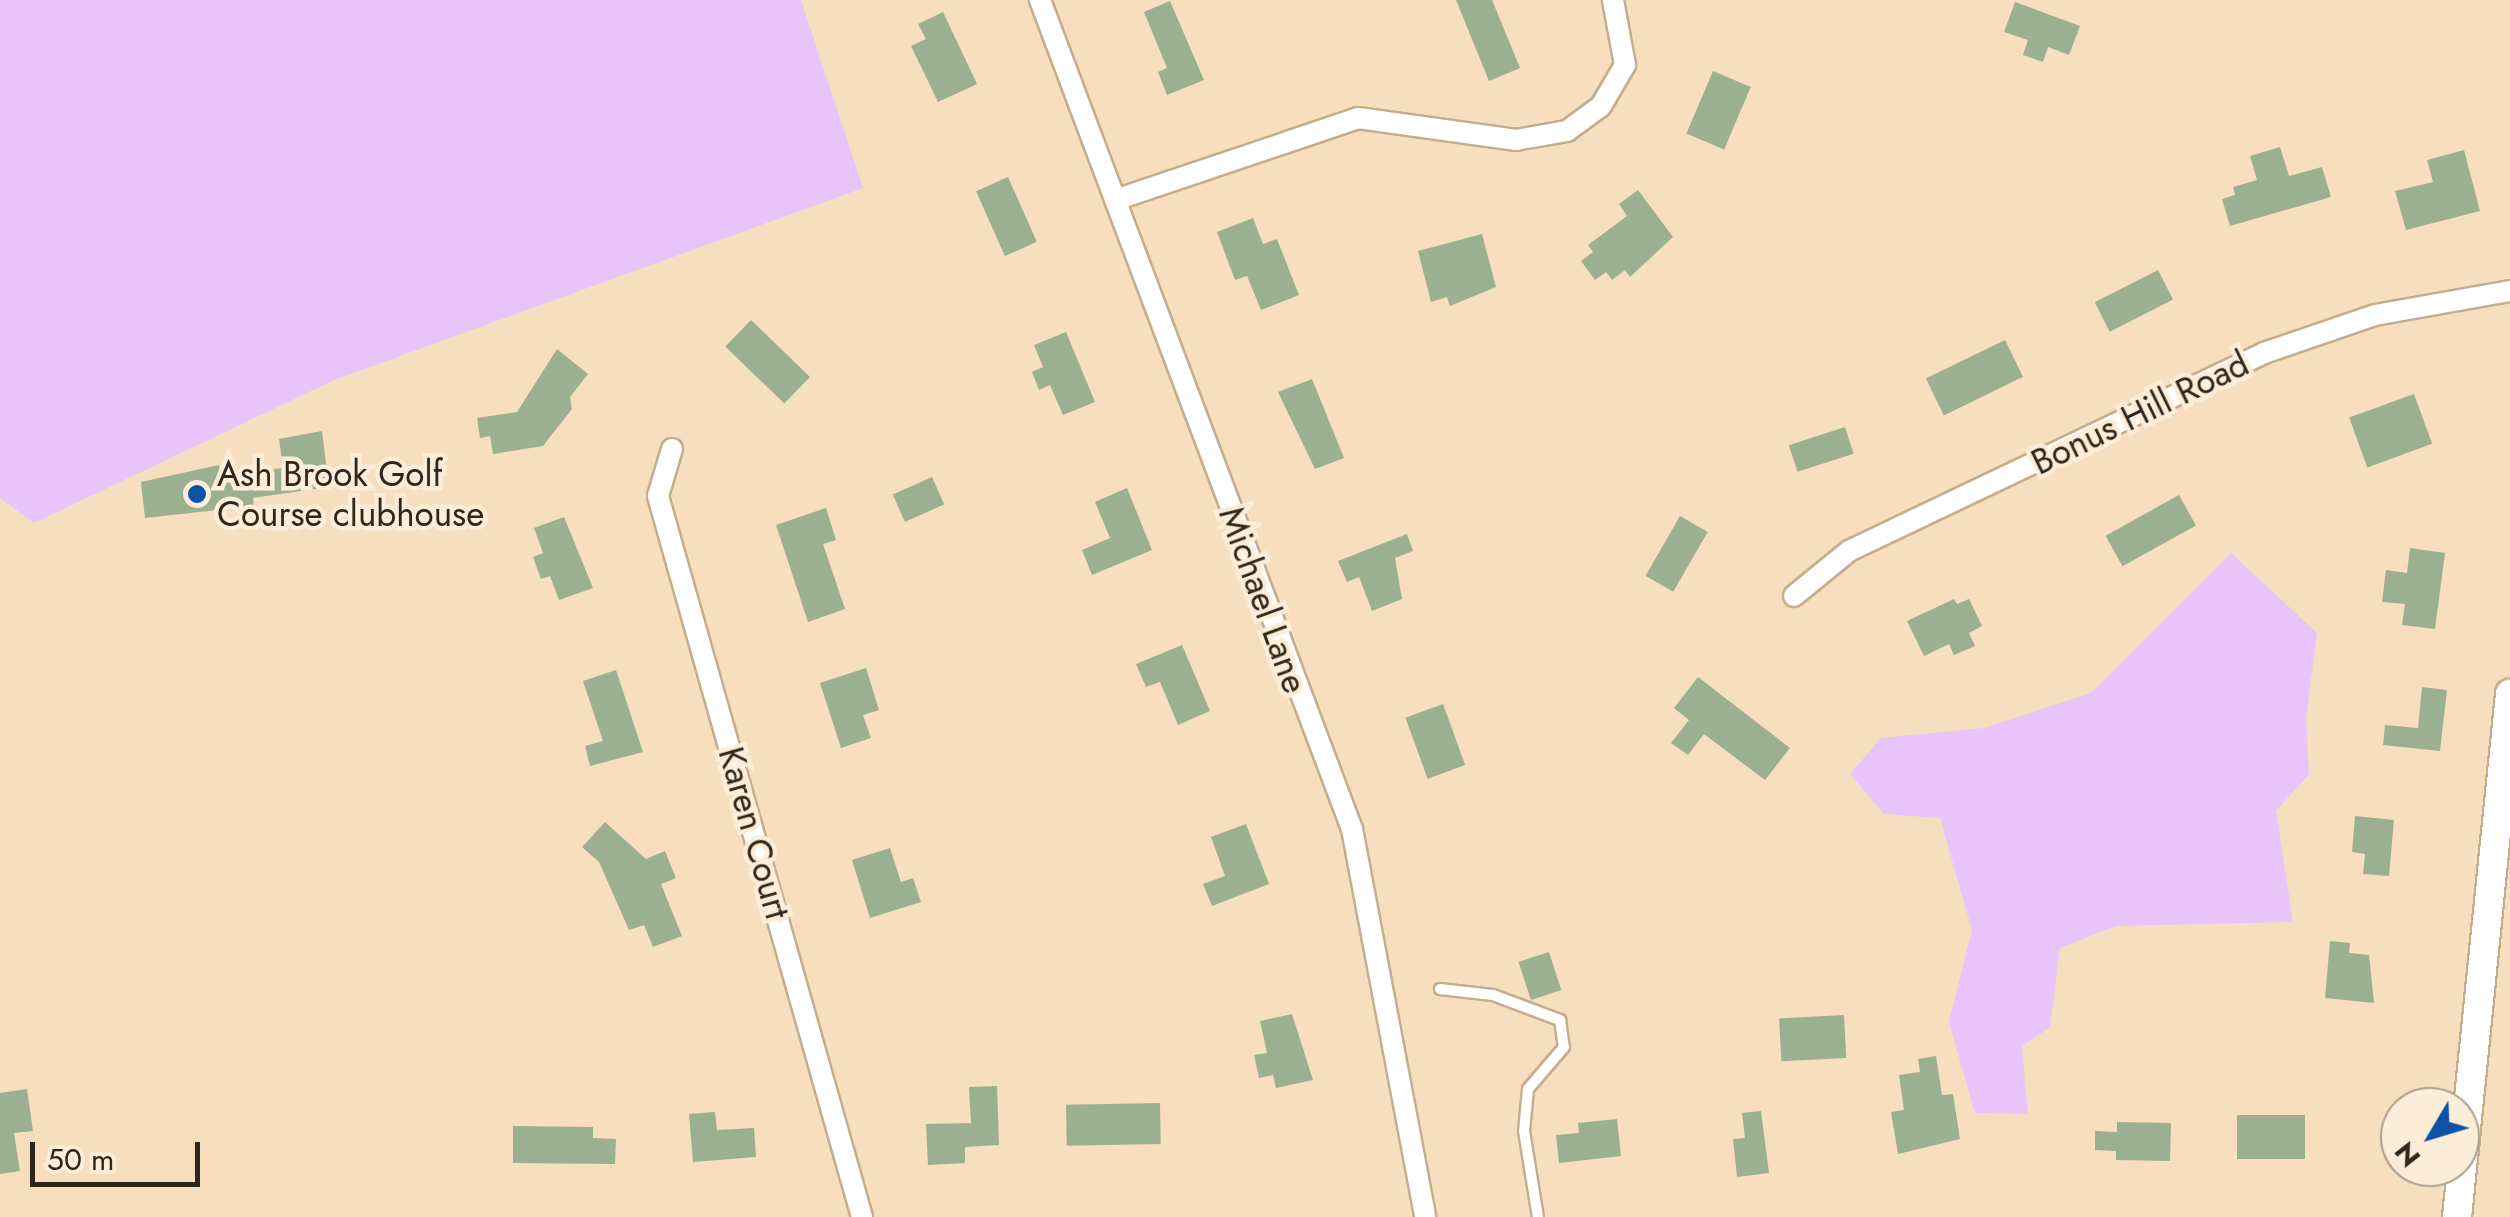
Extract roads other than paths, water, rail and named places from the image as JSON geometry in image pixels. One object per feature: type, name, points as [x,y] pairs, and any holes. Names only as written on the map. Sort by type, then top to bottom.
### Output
[{"type":"street","name":"Michael Lane","points":[[1040,0],[1352,828],[1425,1217]]},
{"type":"street","points":[[1114,200],[1358,118],[1516,140],[1566,131],[1586,121],[1618,85],[1626,42],[1613,0]]},
{"type":"street","name":"Bonus Hill Road","points":[[1794,596],[1850,552],[2264,354],[2375,314],[2510,291]]},
{"type":"street","name":"Karen Court","points":[[672,449],[658,496],[862,1217]]},
{"type":"street","points":[[2457,1217],[2510,694]]},
{"type":"lane","points":[[1440,989],[1493,996],[1560,1020],[1564,1047],[1528,1089],[1524,1131],[1538,1217]]},
{"type":"place","name":"Ash Brook Golf Course clubhouse","points":[[197,494]]}]
